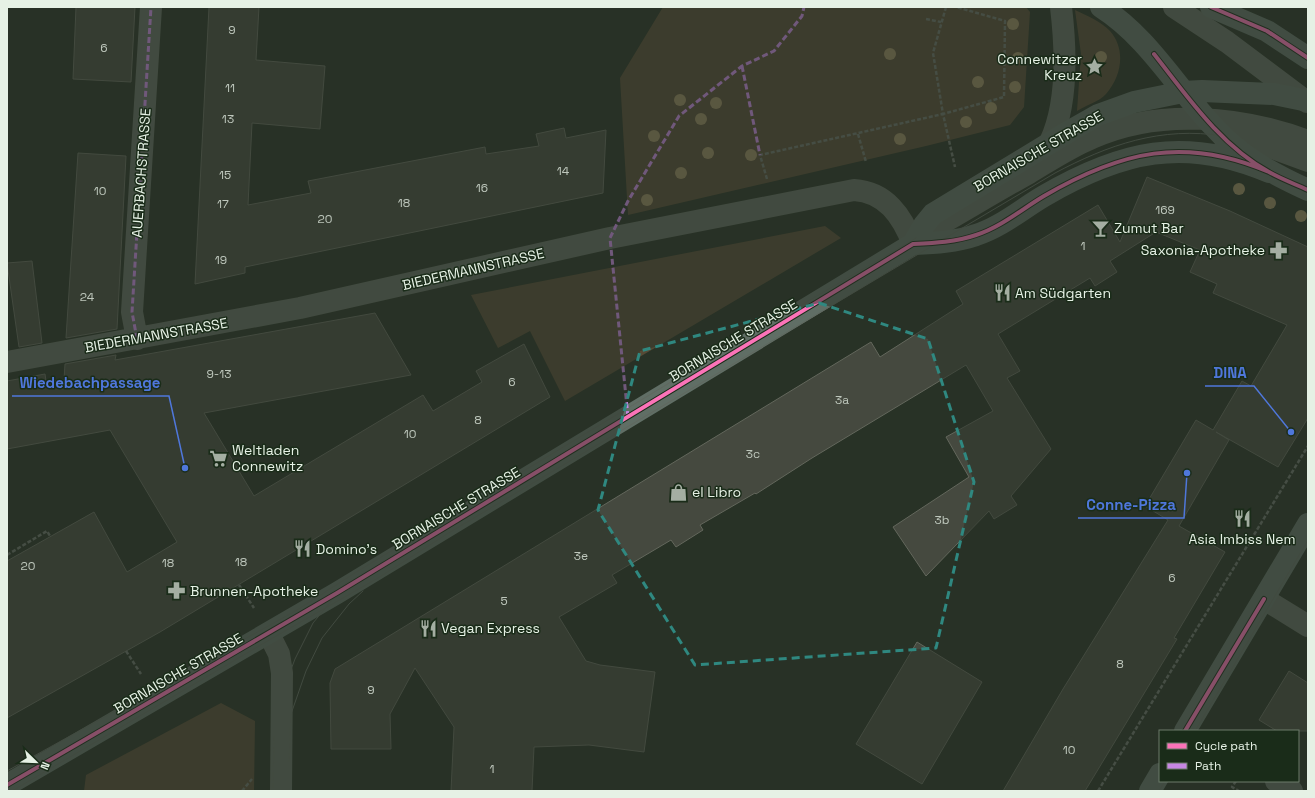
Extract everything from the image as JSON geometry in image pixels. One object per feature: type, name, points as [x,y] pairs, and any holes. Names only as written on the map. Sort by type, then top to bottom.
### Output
[{"type":"main road","points":[[1101,7],[1121,21],[1143,41],[1206,119],[1244,155],[1269,172],[1308,190]]},
{"type":"main road","points":[[1211,7],[1267,31],[1308,58]]},
{"type":"main road","name":"BORNAISCHE STRASSE","points":[[11,786],[269,634],[915,241],[924,225],[933,214],[1050,142],[1098,115],[1119,107],[1183,92],[1248,92],[1285,95],[1306,101]]},
{"type":"main road","name":"BORNAISCHE STRASSE","points":[[915,241],[952,240],[984,233],[1085,174],[1122,160],[1139,156],[1166,152],[1193,151],[1232,158],[1269,172]]},
{"type":"main road","points":[[1190,729],[1264,598],[1308,524]]},
{"type":"main road","points":[[1150,791],[1159,776]]},
{"type":"street","name":"AUERBACHSTRASSE","points":[[137,339],[132,312],[151,7]]},
{"type":"street","points":[[1050,142],[1057,124],[1063,96],[1064,39],[1061,7]]},
{"type":"street","points":[[1174,7],[1227,42],[1306,101]]},
{"type":"street","points":[[915,241],[1092,138],[1128,126],[1158,121],[1206,119],[1257,126],[1308,141]]},
{"type":"street","points":[[1223,136],[1254,142],[1308,162]]},
{"type":"street","name":"BIEDERMANNSTRASSE","points":[[7,362],[300,308],[610,238],[849,191],[863,191],[879,197],[893,207],[915,241]]},
{"type":"street","points":[[1264,598],[1308,626]]},
{"type":"street","points":[[269,634],[279,654],[282,672],[281,791]]},
{"type":"street","points":[[1278,782],[1292,791]]},
{"type":"path","points":[[946,7],[933,54],[943,114],[961,196]]},
{"type":"path","points":[[775,206],[760,155],[943,114],[1004,97],[1006,21],[956,7]]},
{"type":"path","points":[[926,19],[941,22]]},
{"type":"path","points":[[1098,791],[1308,446]]},
{"type":"path","points":[[7,555],[47,531],[50,536]]},
{"type":"path","points":[[1235,782],[1232,787],[1238,791]]},
{"type":"highlighted area","points":[[819,303],[928,339],[974,482],[936,648],[695,665],[598,510],[640,351]]},
{"type":"shaded area","points":[[663,7],[1026,7],[1030,12],[1024,107],[1010,125],[628,215],[620,78]]},
{"type":"shaded area","points":[[1075,10],[1089,16],[1107,28],[1115,38],[1120,54],[1119,71],[1116,79],[1106,94],[1100,99],[1077,111],[1081,54]]},
{"type":"shaded area","points":[[825,226],[841,238],[565,401],[530,331],[498,348],[471,295]]},
{"type":"shaded area","points":[[221,703],[255,721],[254,791],[84,791],[86,775]]},
{"type":"building","points":[[76,7],[135,7],[131,82],[73,79]]},
{"type":"building","points":[[209,7],[259,7],[256,60],[325,66],[320,129],[252,123],[248,205],[311,193],[308,181],[485,147],[486,154],[539,146],[536,134],[564,128],[566,138],[606,130],[603,193],[245,267],[245,273],[195,284]]},
{"type":"building","points":[[78,153],[126,156],[117,329],[66,338]]},
{"type":"building","points":[[1147,177],[1230,211],[1308,247],[1308,418],[1278,467],[1216,432],[1229,440],[1179,526],[1225,552],[1174,638],[1177,639],[1085,791],[1003,791],[1063,689],[1168,520],[1145,506],[1196,420],[1213,430],[1242,381],[1251,386],[1287,325],[1213,293],[1217,284],[1190,272],[1200,250],[1156,232],[1110,261],[1117,272],[1095,286],[1090,278],[998,334],[1020,371],[1007,378],[1051,449],[1011,496],[1017,505],[994,519],[989,511],[926,576],[893,527],[969,477],[946,437],[993,411],[966,365],[812,458],[756,494],[755,493],[700,525],[703,530],[676,547],[671,540],[612,575],[617,583],[559,617],[586,661],[600,665],[655,672],[644,752],[589,745],[534,747],[532,791],[451,791],[454,727],[415,668],[390,714],[391,749],[331,749],[330,683],[335,669],[871,342],[880,357],[963,304],[956,291],[1098,205],[1120,242]]},
{"type":"building","points":[[32,261],[42,343],[19,347],[7,263]]},
{"type":"building","points":[[375,313],[411,375],[204,413],[254,496],[423,395],[433,411],[482,382],[476,371],[524,344],[550,397],[160,632],[7,718],[7,561],[94,512],[127,572],[177,542],[110,430],[7,449],[7,381],[45,374],[46,381],[64,380],[65,364],[116,355],[115,360]]},
{"type":"building","points":[[917,642],[982,682],[922,784],[856,744]]},
{"type":"building","points":[[1289,671],[1308,683],[1308,731],[1275,730],[1259,720]]},
{"type":"tram line","points":[[12,791],[378,578],[447,534],[1055,173],[1095,154],[1136,140],[1178,134],[1223,136]]},
{"type":"tram line","points":[[7,771],[297,610],[358,571],[714,356],[916,238]]},
{"type":"tram line","points":[[1196,730],[1308,540]]},
{"type":"tram line","points":[[273,791],[274,736],[287,680],[295,659],[313,623],[347,582]]},
{"type":"tram line","points":[[288,791],[291,714],[306,671],[322,638],[349,604],[363,591]]},
{"type":"tram line","points":[[1159,791],[1164,782]]},
{"type":"marked path","points":[[137,339],[132,312],[151,7]]},
{"type":"marked path","points":[[628,417],[610,238],[628,201],[679,116],[742,66],[774,51],[802,16],[804,7]]},
{"type":"marked path","points":[[742,66],[760,155]]},
{"type":"cycle path","points":[[1211,7],[1267,31],[1308,58]]},
{"type":"cycle path","points":[[1154,54],[1192,103],[1235,148],[1251,161],[1269,172],[1308,190]]},
{"type":"cycle path","points":[[7,785],[337,593],[913,244],[953,241],[985,232],[1003,223],[1044,196],[1072,181],[1100,168],[1127,159],[1154,154],[1181,152],[1209,154],[1238,161],[1269,172]]},
{"type":"cycle path","points":[[1186,730],[1264,599]]},
{"type":"place","name":"Connewitzer Kreuz","points":[[1095,67]]},
{"type":"place","name":"Zumut Bar","points":[[1101,228]]},
{"type":"place","name":"Saxonia-Apotheke","points":[[1278,250]]},
{"type":"place","name":"Am Südgarten","points":[[1002,293]]},
{"type":"place","name":"DINA","points":[[1291,432]]},
{"type":"place","name":"Weltladen Connewitz","points":[[219,458]]},
{"type":"place","name":"Wiedebachpassage","points":[[185,468]]},
{"type":"place","name":"Conne-Pizza","points":[[1187,473]]},
{"type":"place","name":"el Libro","points":[[679,492]]},
{"type":"place","name":"Asia Imbiss Nem","points":[[1242,519]]},
{"type":"place","name":"Domino's","points":[[303,549]]},
{"type":"place","name":"Brunnen-Apotheke","points":[[177,591]]},
{"type":"place","name":"Vegan Express","points":[[428,628]]}]
